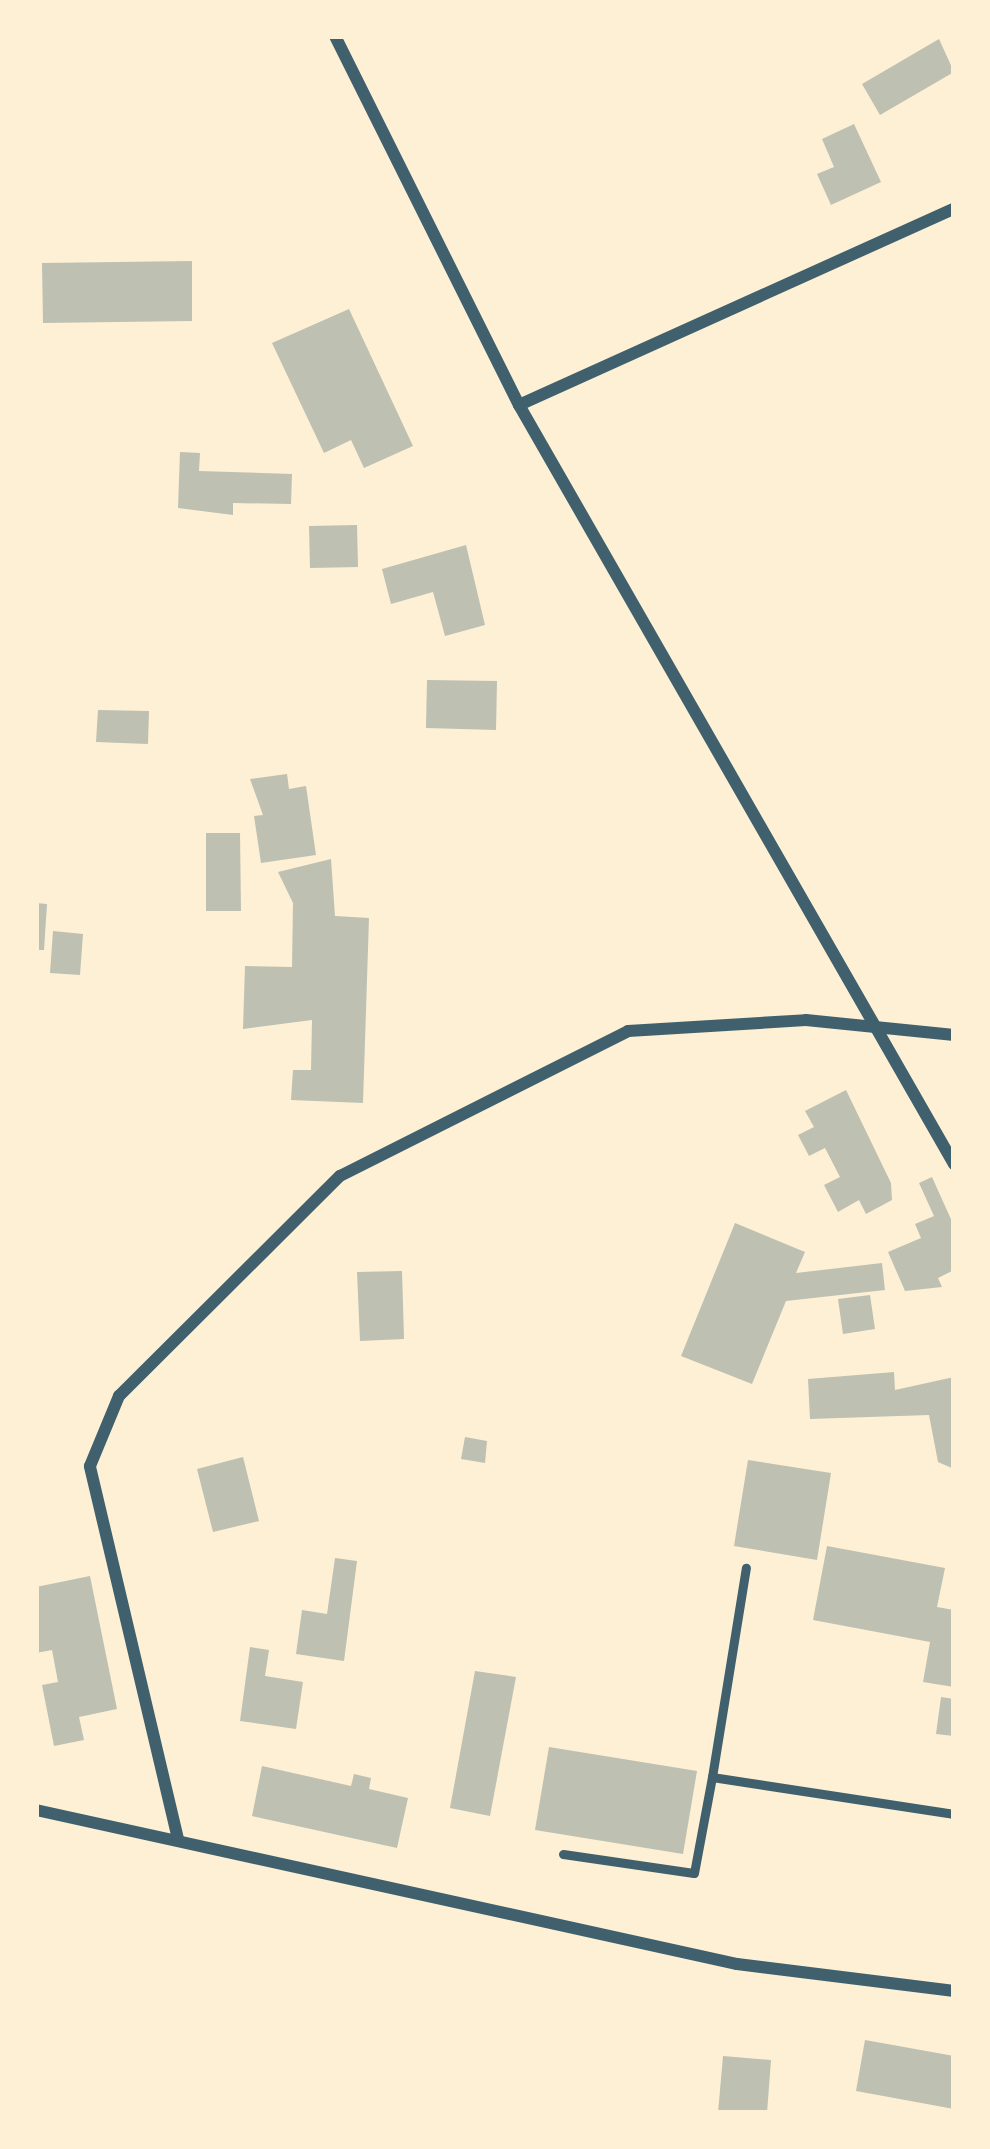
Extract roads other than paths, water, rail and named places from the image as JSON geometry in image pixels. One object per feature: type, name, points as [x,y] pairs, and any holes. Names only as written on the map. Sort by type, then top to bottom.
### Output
[{"type":"street","points":[[335,36],[519,405],[954,1164]]},
{"type":"street","points":[[519,405],[954,209]]},
{"type":"street","points":[[178,1839],[90,1466],[119,1396],[340,1176],[398,1137],[654,1024],[806,1020],[954,1035]]},
{"type":"street","points":[[36,1810],[737,1964],[954,1991]]},
{"type":"lane","points":[[562,1854],[694,1873],[746,1568]]},
{"type":"lane","points":[[712,1777],[954,1814]]}]
